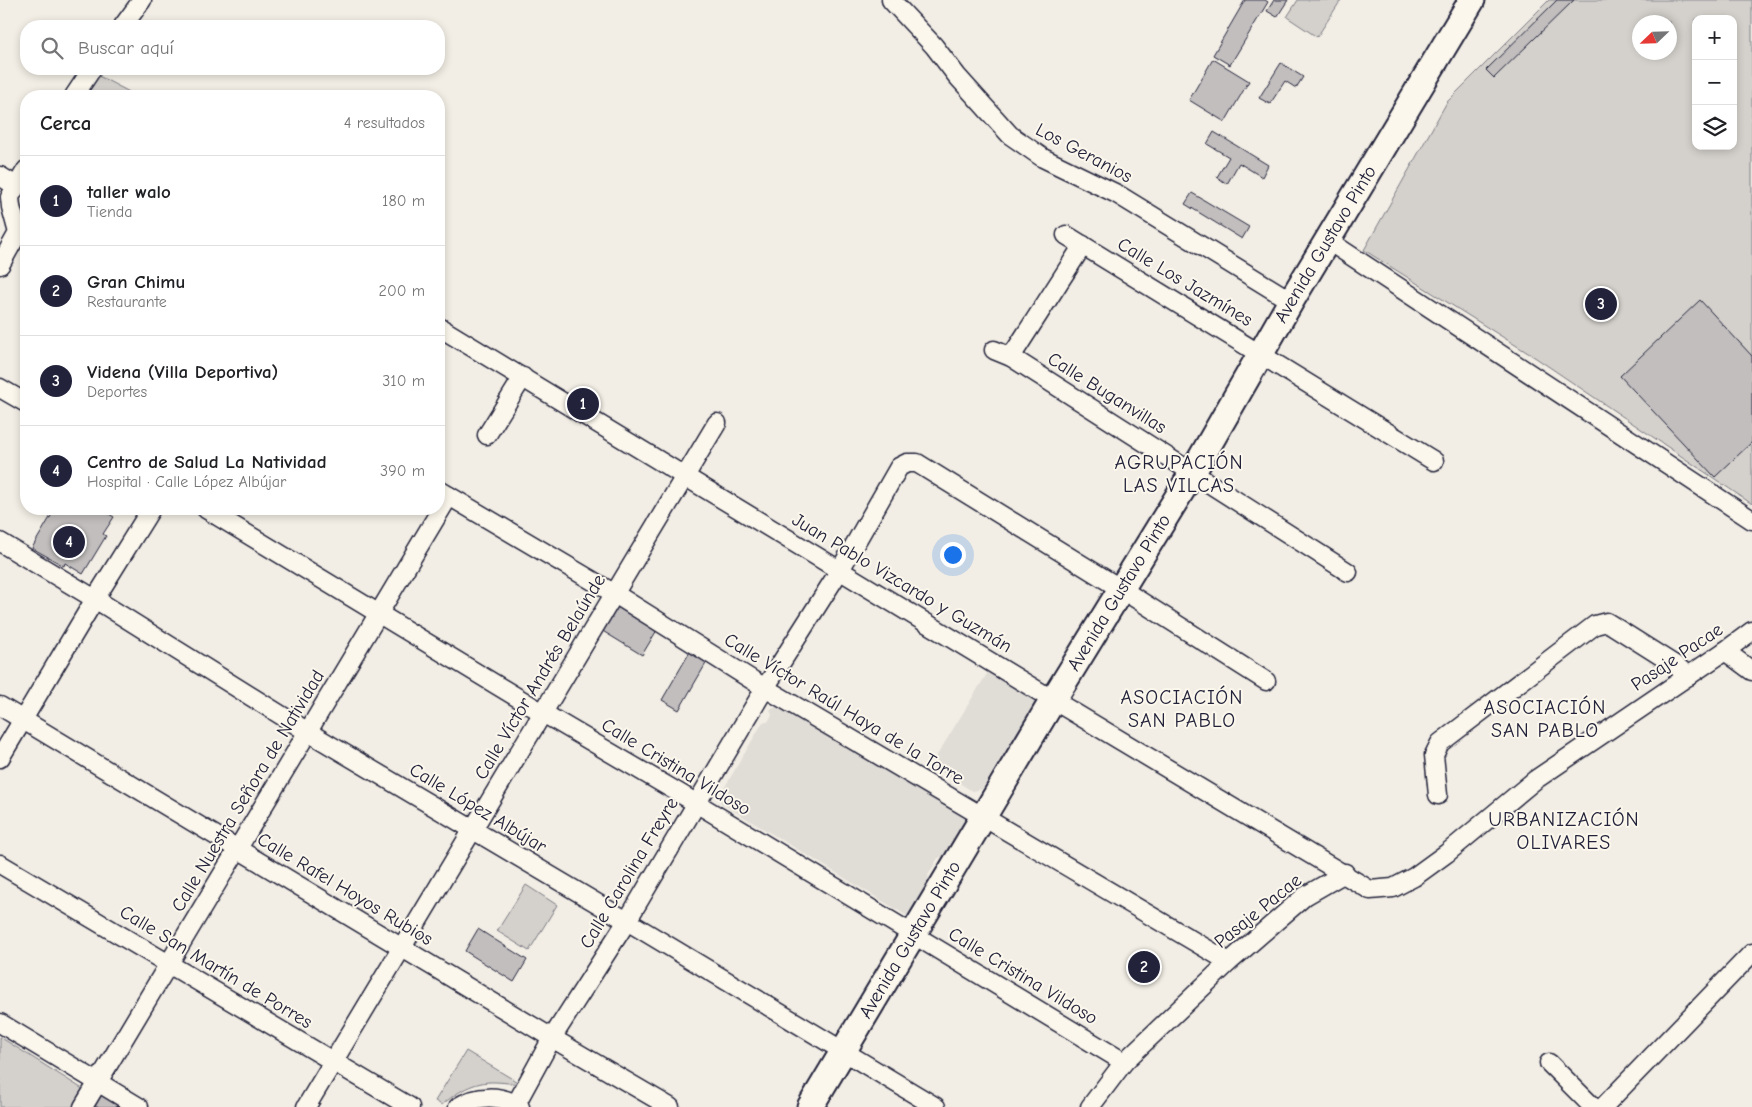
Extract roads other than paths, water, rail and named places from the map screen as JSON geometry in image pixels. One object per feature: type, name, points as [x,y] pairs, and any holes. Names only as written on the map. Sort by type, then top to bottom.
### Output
[{"type":"main road","name":"Avenida Gustavo Pinto","points":[[810,1107],[1053,700],[1193,472],[1260,353],[1472,0]]},
{"type":"street","points":[[127,20],[142,0]]},
{"type":"street","name":"Los Geranios","points":[[891,0],[934,46],[957,76],[1010,135],[1043,158],[1117,194],[1291,301]]},
{"type":"street","points":[[78,90],[88,75]]},
{"type":"street","points":[[0,176],[16,186]]},
{"type":"street","points":[[20,180],[10,197],[10,207],[20,230]]},
{"type":"street","name":"Calle Los Jazmínes","points":[[1066,235],[1434,461]]},
{"type":"street","points":[[0,265],[20,238]]},
{"type":"street","points":[[1328,240],[1752,520]]},
{"type":"street","points":[[1011,357],[1083,245]]},
{"type":"street","name":"Juan Pablo Vizcardo y Guzmán","points":[[445,330],[1053,700],[1345,873]]},
{"type":"street","name":"Calle Buganvillas","points":[[994,350],[1011,357],[1348,572]]},
{"type":"street","points":[[487,434],[523,377]]},
{"type":"street","points":[[0,388],[20,400]]},
{"type":"street","name":"Calle Víctor Andrés Belaúnde","points":[[306,1107],[717,422]]},
{"type":"street","name":"Calle Carolina Freyre","points":[[518,1106],[552,1038],[626,921],[765,688],[840,570],[900,467],[907,463],[917,463],[1121,589]]},
{"type":"street","name":"Calle Víctor Raúl Haya de la Torre","points":[[445,494],[615,594],[765,688],[1229,962]]},
{"type":"street","points":[[0,758],[147,515]]},
{"type":"street","name":"Calle Cristina Vildoso","points":[[216,515],[1124,1062]]},
{"type":"street","name":"Calle Nuestra Señora de Natividad","points":[[83,1107],[236,849],[308,732],[378,613],[432,515]]},
{"type":"street","name":"Calle López Albújar","points":[[0,542],[308,732],[936,1107]]},
{"type":"street","points":[[1121,589],[1266,681]]},
{"type":"street","points":[[1438,795],[1434,755],[1440,743],[1594,625],[1607,622],[1675,665],[1688,676]]},
{"type":"street","name":"Pasaje Pacae","points":[[1097,1104],[1124,1062],[1229,962],[1305,896],[1345,873],[1370,890],[1393,888],[1414,877],[1447,854],[1535,780],[1752,631]]},
{"type":"street","points":[[1725,651],[1752,671]]},
{"type":"street","name":"Calle Rafel Hoyos Rubios","points":[[0,706],[236,849],[670,1107]]},
{"type":"street","name":"Calle San Martín de Porres","points":[[0,864],[410,1107]]},
{"type":"street","points":[[1604,1107],[1752,953]]},
{"type":"street","points":[[0,1023],[139,1107]]},
{"type":"street","points":[[1549,1063],[1594,1107]]},
{"type":"street","points":[[458,1107],[472,1100],[483,1098],[494,1098],[518,1106]]},
{"type":"place","name":"Videna (Villa Deportiva)","points":[[1601,304]]},
{"type":"place","name":"taller walo","points":[[583,404]]},
{"type":"place","name":"Centro de Salud La Natividad","points":[[69,542]]},
{"type":"place","name":"Gran Chimu","points":[[1144,967]]},
{"type":"district","name":"AGRUPACIÓN LAS VILCAS","points":[[1179,474]]},
{"type":"district","name":"ASOCIACIÓN SAN PABLO","points":[[1182,708]]},
{"type":"district","name":"ASOCIACIÓN SAN PABLO","points":[[1545,718]]},
{"type":"district","name":"URBANIZACIÓN OLIVARES","points":[[1564,830]]}]
